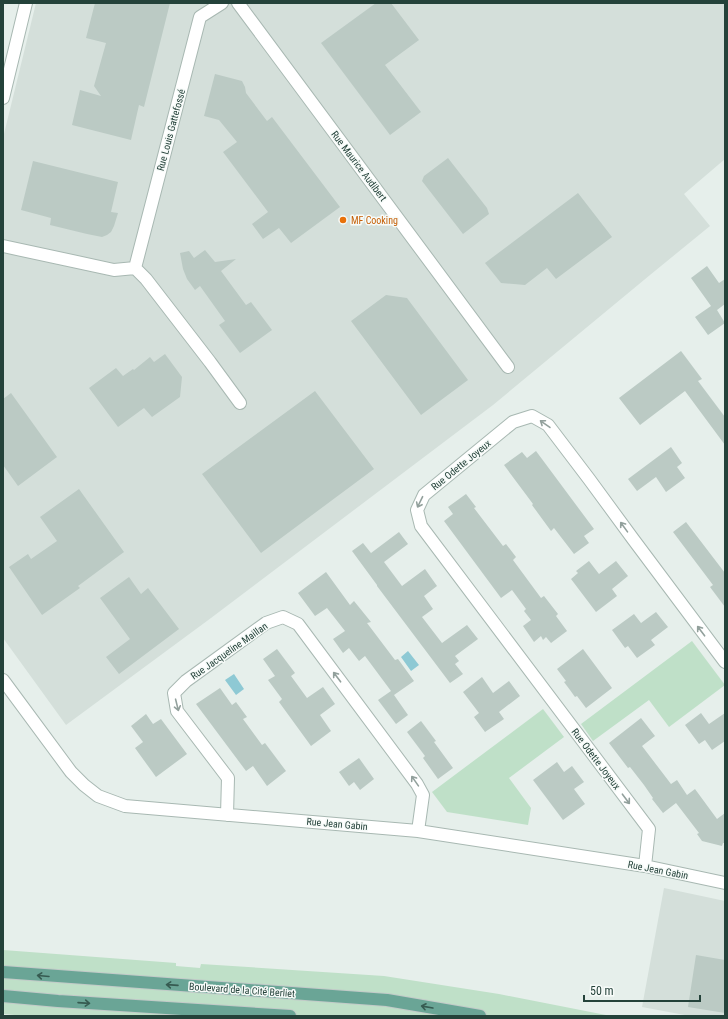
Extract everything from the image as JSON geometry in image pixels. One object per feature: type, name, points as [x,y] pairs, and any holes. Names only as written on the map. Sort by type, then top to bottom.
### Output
[{"type":"main road","name":"Boulevard de la Cité Berliet","points":[[3,972],[387,1000],[480,1016]]},
{"type":"main road","points":[[3,996],[290,1016]]},
{"type":"street","points":[[3,98],[26,3]]},
{"type":"street","name":"Rue Louis Gattefossé","points":[[135,268],[200,17],[222,3]]},
{"type":"street","name":"Rue Maurice Audibert","points":[[238,3],[508,366]]},
{"type":"street","points":[[3,246],[114,270],[135,268],[151,285],[240,403]]},
{"type":"street","name":"Rue Odette Joyeux","points":[[645,866],[649,829],[421,526],[417,510],[424,495],[513,422],[532,416],[553,431],[725,662]]},
{"type":"street","name":"Rue Jacqueline Maillan","points":[[227,815],[228,778],[177,710],[174,693],[186,681],[266,623],[283,617],[298,624],[417,784],[423,795],[418,832]]},
{"type":"street","name":"Rue Jean Gabin","points":[[3,680],[71,772],[98,796],[125,806],[418,832],[645,866],[725,883]]},
{"type":"shaded area","points":[[36,3],[725,3],[725,159],[684,194],[710,226],[493,405],[211,618],[66,725],[3,638],[3,138]]},
{"type":"shaded area","points":[[664,888],[725,901],[725,1016],[690,1016],[642,1007]]},
{"type":"green space","points":[[692,641],[725,685],[669,727],[649,700],[593,741],[581,724]]},
{"type":"green space","points":[[543,709],[564,737],[509,778],[531,808],[528,825],[447,812],[432,792]]},
{"type":"green space","points":[[3,950],[176,963],[176,966],[200,968],[201,964],[384,976],[499,994],[611,1016],[26,1016],[3,1014]]},
{"type":"water","points":[[408,651],[419,665],[411,671],[401,657]]},
{"type":"water","points":[[234,674],[244,689],[236,695],[225,680]]},
{"type":"building","points":[[95,3],[170,3],[144,107],[139,105],[131,140],[72,125],[80,90],[101,96],[94,86],[106,43],[86,38]]},
{"type":"building","points":[[376,3],[391,3],[419,40],[385,65],[421,112],[390,135],[321,43]]},
{"type":"building","points":[[215,74],[242,81],[246,93],[267,121],[272,117],[340,207],[291,243],[279,228],[263,239],[252,224],[268,212],[223,152],[237,142],[219,120],[204,116]]},
{"type":"building","points":[[448,158],[487,208],[489,214],[463,234],[422,181],[424,176]]},
{"type":"building","points":[[33,161],[118,182],[111,212],[118,213],[111,232],[102,237],[50,225],[51,218],[21,210]]},
{"type":"building","points":[[578,193],[612,237],[556,279],[547,268],[525,285],[501,283],[485,263]]},
{"type":"building","points":[[205,250],[215,262],[236,259],[221,271],[246,305],[251,302],[272,330],[240,353],[219,325],[225,321],[200,286],[195,290],[187,279],[183,269],[180,253],[189,251],[194,258]]},
{"type":"building","points":[[707,266],[719,283],[725,279],[725,304],[717,310],[725,323],[708,335],[695,317],[711,306],[691,278]]},
{"type":"building","points":[[386,295],[407,298],[468,380],[421,415],[351,321]]},
{"type":"building","points":[[681,351],[702,379],[698,381],[725,417],[725,445],[685,391],[640,425],[619,398]]},
{"type":"building","points":[[165,354],[182,377],[180,397],[152,417],[144,408],[118,427],[89,388],[116,368],[123,376],[133,369],[134,370],[150,357],[154,362]]},
{"type":"building","points":[[315,391],[374,469],[261,553],[202,474]]},
{"type":"building","points":[[11,393],[57,457],[18,486],[3,465],[3,399]]},
{"type":"building","points":[[671,447],[682,463],[677,467],[685,478],[666,492],[656,477],[637,491],[628,479]]},
{"type":"building","points":[[536,451],[594,529],[584,536],[589,543],[574,554],[554,528],[551,531],[504,465],[522,452],[527,458]]},
{"type":"building","points":[[79,489],[124,552],[78,586],[80,588],[42,615],[9,567],[28,554],[31,559],[57,541],[40,517]]},
{"type":"building","points":[[466,494],[476,507],[474,508],[503,546],[506,544],[516,557],[513,560],[541,598],[544,596],[558,614],[556,616],[567,631],[551,643],[546,637],[543,640],[541,636],[534,642],[523,626],[531,620],[524,611],[526,609],[512,590],[501,598],[444,521],[453,514],[448,507]]},
{"type":"building","points":[[686,522],[725,573],[725,607],[710,587],[713,585],[673,532]]},
{"type":"building","points":[[399,532],[408,544],[384,562],[402,586],[425,569],[437,586],[424,596],[433,609],[422,617],[442,643],[467,625],[478,639],[455,656],[459,661],[455,664],[463,674],[450,683],[352,551],[363,543],[371,553]]},
{"type":"building","points":[[589,561],[599,574],[616,561],[628,576],[612,589],[617,596],[596,612],[571,579],[578,573],[576,571]]},
{"type":"building","points":[[326,572],[350,605],[354,601],[371,622],[367,623],[395,660],[398,659],[414,681],[394,695],[408,715],[396,724],[378,700],[391,691],[365,656],[359,661],[349,648],[343,653],[333,639],[345,631],[327,608],[315,616],[298,593]]},
{"type":"building","points":[[129,577],[141,594],[148,588],[179,629],[119,674],[106,657],[130,639],[100,598]]},
{"type":"building","points":[[656,612],[668,627],[651,640],[655,645],[637,658],[628,646],[625,648],[612,630],[634,614],[641,623]]},
{"type":"building","points":[[277,649],[295,673],[291,676],[307,698],[323,687],[335,704],[320,715],[331,731],[311,746],[279,702],[282,699],[268,680],[275,676],[263,659]]},
{"type":"building","points":[[583,649],[612,688],[586,708],[577,696],[575,697],[557,669]]},
{"type":"building","points":[[482,677],[493,693],[509,681],[520,696],[499,712],[504,719],[485,732],[474,717],[479,713],[463,692]]},
{"type":"building","points":[[220,688],[232,705],[236,702],[247,717],[243,719],[262,745],[265,743],[286,771],[267,786],[253,766],[246,771],[196,704]]},
{"type":"building","points":[[701,713],[709,724],[725,713],[725,741],[712,750],[705,740],[699,744],[685,725]]},
{"type":"building","points":[[146,714],[153,724],[161,719],[187,754],[156,777],[135,748],[143,742],[131,726]]},
{"type":"building","points":[[641,718],[655,736],[642,746],[671,784],[677,780],[687,795],[695,789],[717,819],[725,813],[725,843],[723,843],[722,846],[702,841],[697,834],[699,833],[676,803],[663,813],[652,799],[653,798],[644,785],[630,767],[628,768],[609,743]]},
{"type":"building","points":[[421,721],[453,768],[438,779],[423,758],[425,756],[407,732]]},
{"type":"building","points":[[359,758],[374,779],[360,790],[354,782],[349,786],[339,772]]},
{"type":"building","points":[[557,762],[564,772],[572,766],[584,782],[574,789],[585,804],[563,820],[533,780]]},
{"type":"building","points":[[696,955],[725,960],[725,1013],[688,1007]]},
{"type":"place","name":"MF Cooking","points":[[343,220]]}]
